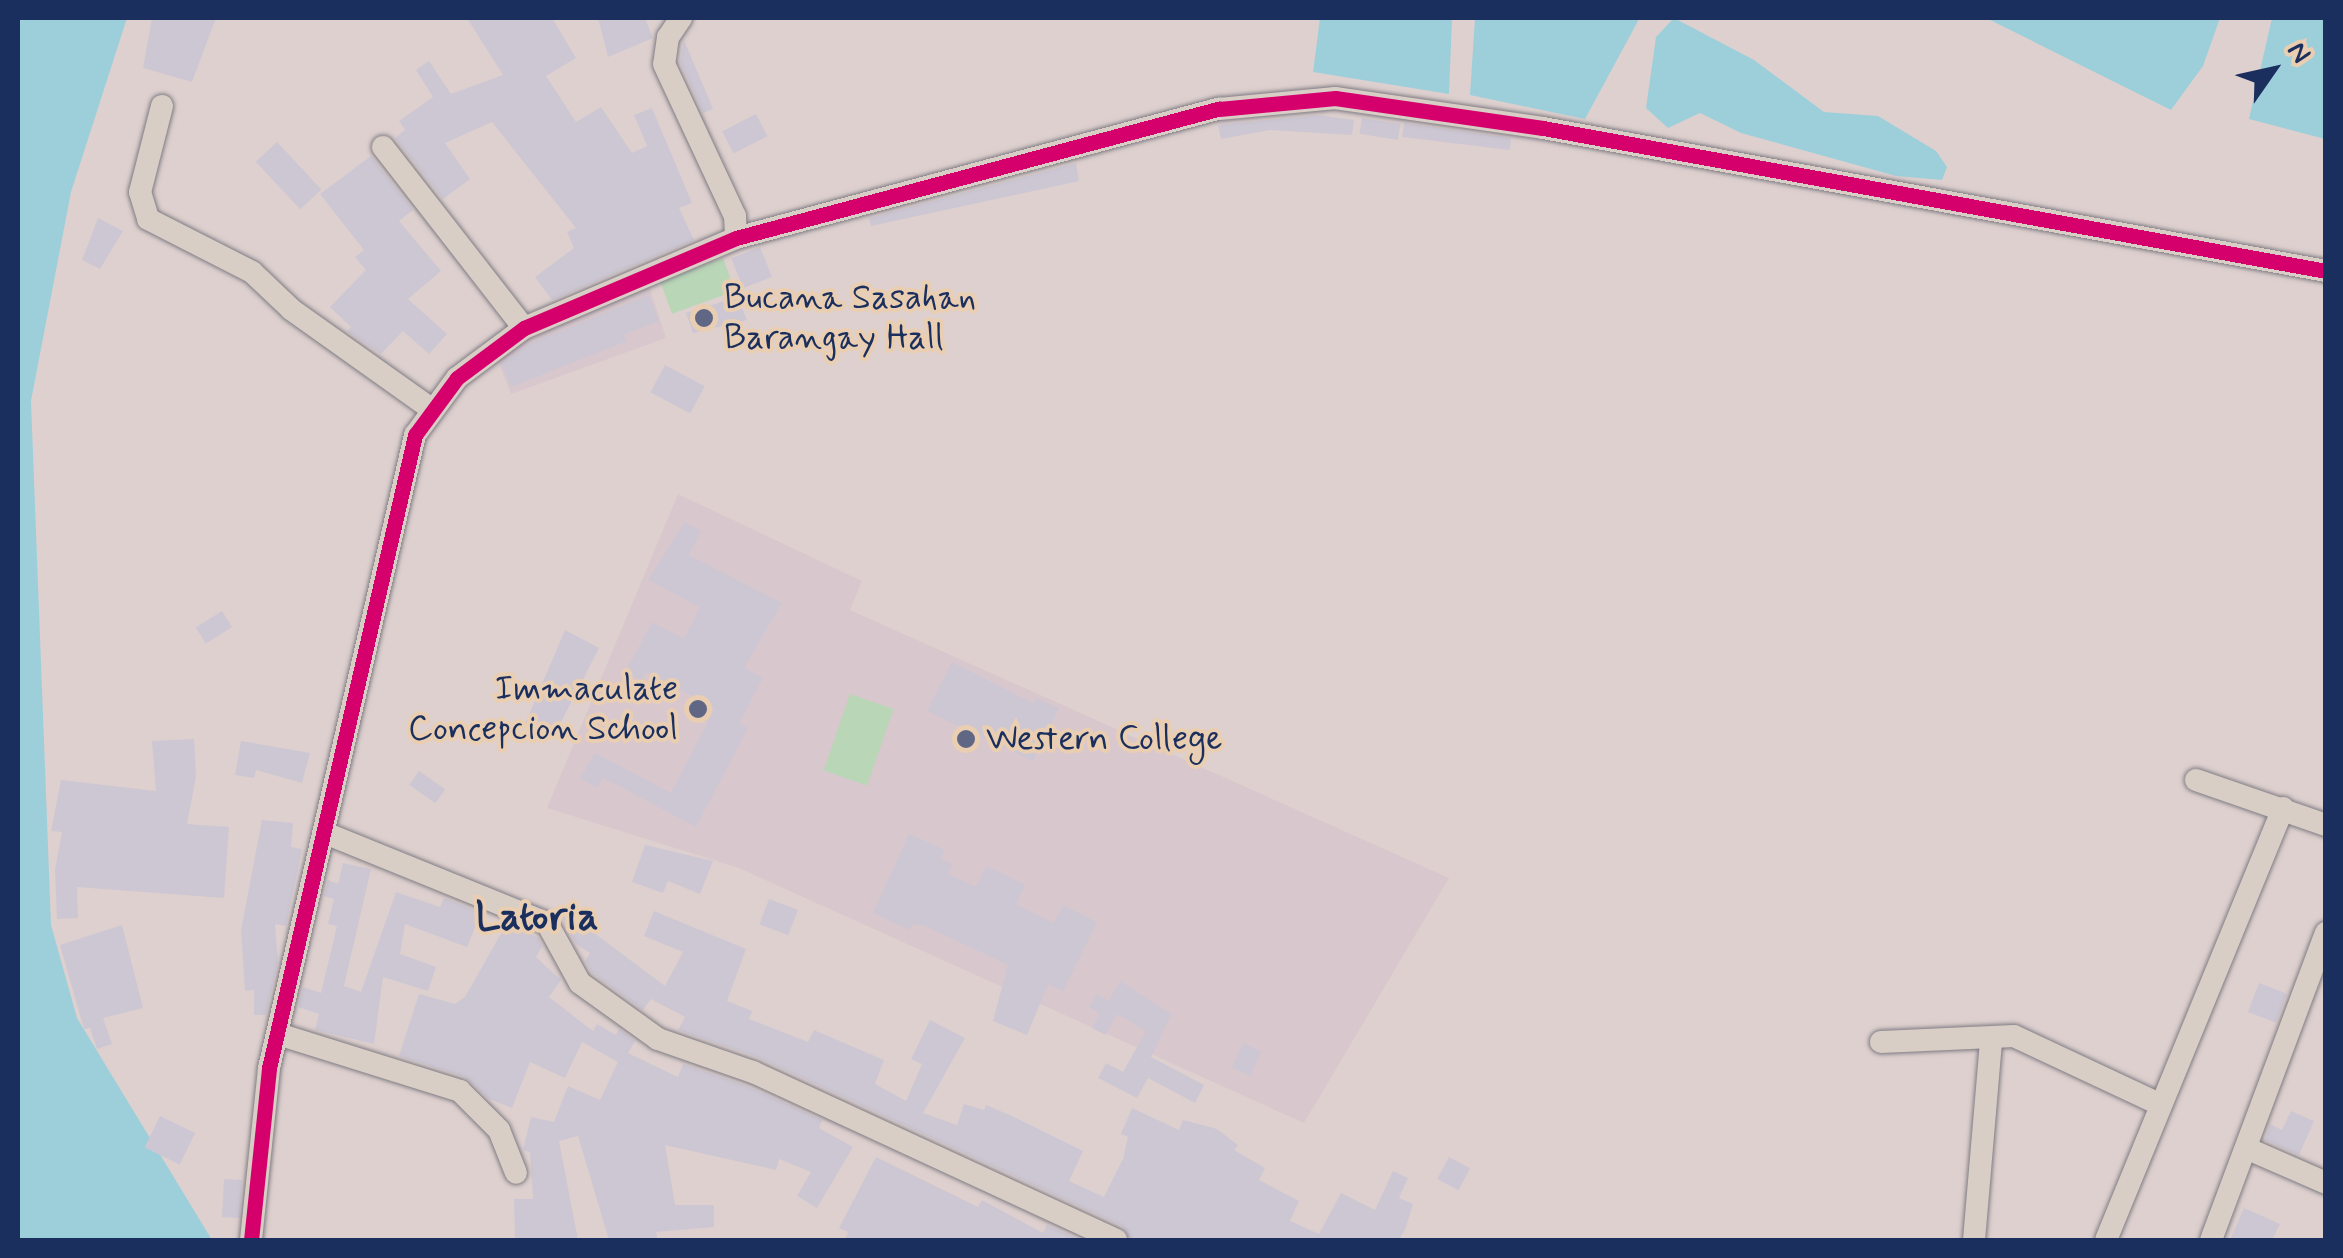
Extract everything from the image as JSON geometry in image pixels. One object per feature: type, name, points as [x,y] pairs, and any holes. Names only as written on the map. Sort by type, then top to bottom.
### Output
[{"type":"street","points":[[674,21],[664,64],[735,216],[736,238]]},
{"type":"street","points":[[251,1240],[278,1034],[326,833],[360,658],[415,435],[430,408],[458,378],[524,328],[736,238],[1219,109],[1334,98],[1543,128],[2326,271]]},
{"type":"street","points":[[162,106],[140,192],[148,219],[252,272],[292,310],[430,408]]},
{"type":"street","points":[[383,148],[524,328]]},
{"type":"street","points":[[2196,780],[2326,825]]},
{"type":"street","points":[[2106,1240],[2283,808]]},
{"type":"street","points":[[326,833],[547,923],[580,983],[658,1039],[753,1072],[1116,1240]]},
{"type":"street","points":[[2211,1240],[2326,933]]},
{"type":"street","points":[[278,1034],[460,1091],[499,1130],[516,1173]]},
{"type":"street","points":[[1881,1042],[2014,1036],[2161,1104]]},
{"type":"street","points":[[1974,1240],[1991,1040]]},
{"type":"street","points":[[2246,1148],[2326,1183]]},
{"type":"shaded area","points":[[649,286],[666,338],[511,394],[495,354]]},
{"type":"shaded area","name":"Western College","points":[[678,494],[862,581],[850,610],[1449,878],[1304,1123],[739,868],[547,808]]},
{"type":"green space","points":[[723,258],[735,291],[672,314],[660,281]]},
{"type":"green space","points":[[850,694],[893,709],[867,786],[824,771]]},
{"type":"water","points":[[18,18],[127,18],[71,192],[31,401],[51,925],[77,1018],[212,1240],[18,1240]]},
{"type":"water","points":[[1320,18],[1452,18],[1449,94],[1313,72]]},
{"type":"water","points":[[1475,18],[1638,21],[1585,119],[1470,95]]},
{"type":"water","points":[[1674,18],[1754,60],[1824,112],[1878,116],[1936,151],[1947,167],[1942,180],[1896,176],[1741,133],[1700,113],[1668,128],[1646,108],[1656,37]]},
{"type":"water","points":[[1986,18],[2220,18],[2203,66],[2171,110]]},
{"type":"water","points":[[2272,18],[2325,18],[2325,139],[2249,119]]},
{"type":"building","points":[[152,18],[216,18],[192,82],[143,68]]},
{"type":"building","points":[[467,18],[552,18],[576,58],[546,76],[576,122],[601,107],[632,153],[647,146],[634,115],[652,108],[692,203],[679,208],[694,240],[552,300],[535,277],[574,248],[567,232],[576,228],[492,122],[445,143],[470,179],[443,199],[395,138],[405,130],[399,121],[433,97],[416,70],[429,61],[451,94],[503,75]]},
{"type":"building","points":[[598,18],[645,18],[653,38],[608,57]]},
{"type":"building","points":[[684,40],[713,109],[703,113],[680,62]]},
{"type":"building","points":[[756,114],[767,136],[733,154],[722,131]]},
{"type":"building","points":[[1318,115],[1354,120],[1352,135],[1270,130],[1221,139],[1218,125]]},
{"type":"building","points":[[1362,118],[1401,124],[1398,140],[1359,134]]},
{"type":"building","points":[[1404,123],[1511,138],[1510,150],[1402,137]]},
{"type":"building","points":[[277,142],[321,190],[300,209],[256,162]]},
{"type":"building","points":[[371,156],[413,210],[399,221],[441,271],[408,299],[447,334],[429,354],[403,331],[381,354],[347,331],[351,327],[330,307],[366,270],[355,257],[364,250],[320,194]]},
{"type":"building","points":[[1076,163],[1079,181],[871,226],[869,218]]},
{"type":"building","points":[[98,218],[123,231],[100,269],[82,260]]},
{"type":"building","points":[[760,247],[772,277],[743,288],[731,259]]},
{"type":"building","points":[[649,295],[659,321],[624,334],[627,341],[511,387],[501,364],[527,345]]},
{"type":"building","points":[[738,297],[747,320],[693,333],[686,313]]},
{"type":"building","points":[[665,365],[705,386],[690,413],[650,392]]},
{"type":"building","points":[[685,522],[701,531],[689,555],[782,603],[744,668],[763,678],[739,723],[748,728],[696,827],[602,777],[598,787],[580,779],[595,753],[671,793],[715,708],[646,672],[641,681],[625,673],[652,622],[684,639],[700,607],[648,580]]},
{"type":"building","points":[[222,611],[232,627],[206,644],[196,627]]},
{"type":"building","points":[[565,630],[599,648],[553,738],[525,724]]},
{"type":"building","points":[[952,662],[1034,704],[1036,698],[1059,708],[1033,761],[927,711]]},
{"type":"building","points":[[194,739],[196,777],[187,824],[229,827],[224,898],[77,887],[78,918],[57,919],[55,870],[62,832],[51,831],[61,780],[156,791],[152,741]]},
{"type":"building","points":[[241,741],[310,753],[302,783],[256,770],[254,778],[235,775]]},
{"type":"building","points":[[419,771],[445,789],[435,803],[409,785]]},
{"type":"building","points":[[262,820],[293,823],[291,847],[302,849],[286,926],[275,924],[278,962],[266,1015],[254,1015],[254,990],[245,991],[241,930]]},
{"type":"building","points":[[909,834],[945,850],[941,859],[952,864],[948,874],[976,887],[986,866],[1025,885],[1016,905],[1054,923],[1063,905],[1097,922],[1063,991],[1048,984],[1027,1035],[993,1021],[1008,965],[925,926],[912,924],[910,930],[873,913]]},
{"type":"building","points":[[645,845],[713,861],[700,894],[668,881],[663,893],[632,882]]},
{"type":"building","points":[[343,863],[371,869],[344,986],[361,992],[396,892],[440,907],[444,898],[481,913],[467,947],[405,924],[400,954],[436,967],[428,991],[383,977],[374,1044],[315,1030],[319,1014],[298,1007],[303,987],[321,993],[337,926],[328,924],[334,899],[324,896],[328,880],[338,884]]},
{"type":"building","points":[[769,899],[798,910],[788,935],[759,924]]},
{"type":"building","points":[[654,911],[746,949],[727,1001],[752,1011],[749,1019],[808,1042],[814,1030],[884,1060],[875,1084],[906,1101],[922,1064],[911,1059],[930,1020],[965,1038],[923,1113],[957,1125],[964,1104],[984,1110],[986,1105],[1012,1116],[1083,1151],[1069,1181],[1104,1197],[1123,1159],[1128,1137],[1121,1134],[1132,1108],[1179,1130],[1183,1120],[1217,1129],[1238,1145],[1234,1150],[1265,1168],[1259,1180],[1299,1201],[1290,1221],[1319,1234],[1341,1193],[1375,1210],[1393,1171],[1408,1178],[1399,1198],[1413,1204],[1405,1230],[1399,1240],[1131,1240],[1122,1226],[759,1058],[678,1030],[685,1017],[651,999],[643,1010],[592,973],[585,961],[590,953],[576,944],[562,918],[566,912],[665,986],[683,952],[644,936]]},
{"type":"building","points":[[507,923],[538,938],[542,946],[536,957],[561,980],[549,997],[593,1031],[597,1024],[616,1035],[619,1029],[635,1041],[628,1053],[678,1077],[683,1064],[747,1086],[822,1120],[819,1128],[853,1147],[817,1208],[797,1196],[811,1172],[779,1159],[776,1170],[665,1145],[675,1205],[714,1205],[714,1227],[656,1232],[658,1240],[609,1240],[578,1136],[559,1141],[578,1240],[515,1240],[514,1199],[533,1199],[530,1152],[523,1150],[531,1117],[554,1122],[568,1086],[600,1100],[618,1062],[582,1042],[565,1078],[530,1062],[512,1108],[489,1099],[465,1077],[399,1056],[419,994],[455,1004],[465,997]]},
{"type":"building","points":[[122,925],[143,1008],[103,1018],[112,1044],[97,1049],[90,1028],[84,1029],[60,945]]},
{"type":"building","points":[[1120,981],[1171,1014],[1151,1057],[1204,1085],[1195,1103],[1148,1078],[1137,1098],[1098,1078],[1106,1063],[1123,1072],[1146,1031],[1117,1014],[1105,1035],[1092,1028],[1100,1013],[1089,1007],[1097,994],[1109,1001]]},
{"type":"building","points":[[2259,983],[2287,994],[2276,1023],[2248,1012]]},
{"type":"building","points":[[1243,1043],[1261,1051],[1250,1076],[1232,1068]]},
{"type":"building","points":[[2291,1111],[2314,1121],[2299,1155],[2265,1140],[2270,1124],[2282,1130]]},
{"type":"building","points":[[160,1116],[195,1133],[180,1165],[145,1147]]},
{"type":"building","points":[[876,1157],[978,1207],[982,1200],[1043,1233],[1047,1225],[1081,1240],[845,1240],[848,1232],[839,1228]]},
{"type":"building","points":[[1449,1157],[1470,1168],[1458,1190],[1437,1179]]},
{"type":"building","points":[[224,1179],[242,1180],[240,1218],[222,1217]]},
{"type":"building","points":[[2244,1208],[2280,1224],[2272,1240],[2230,1240]]},
{"type":"cycle path","points":[[251,1240],[269,1068],[415,435],[457,378],[524,328],[736,238],[1219,109],[1335,98],[1543,128],[2326,271]]},
{"type":"place","name":"Bucana Sasahan Barangay Hall","points":[[704,318]]},
{"type":"place","name":"Immaculate Concepcion School","points":[[698,709]]},
{"type":"place","name":"Western College","points":[[966,739]]},
{"type":"district","name":"Latoria","points":[[537,918]]}]
